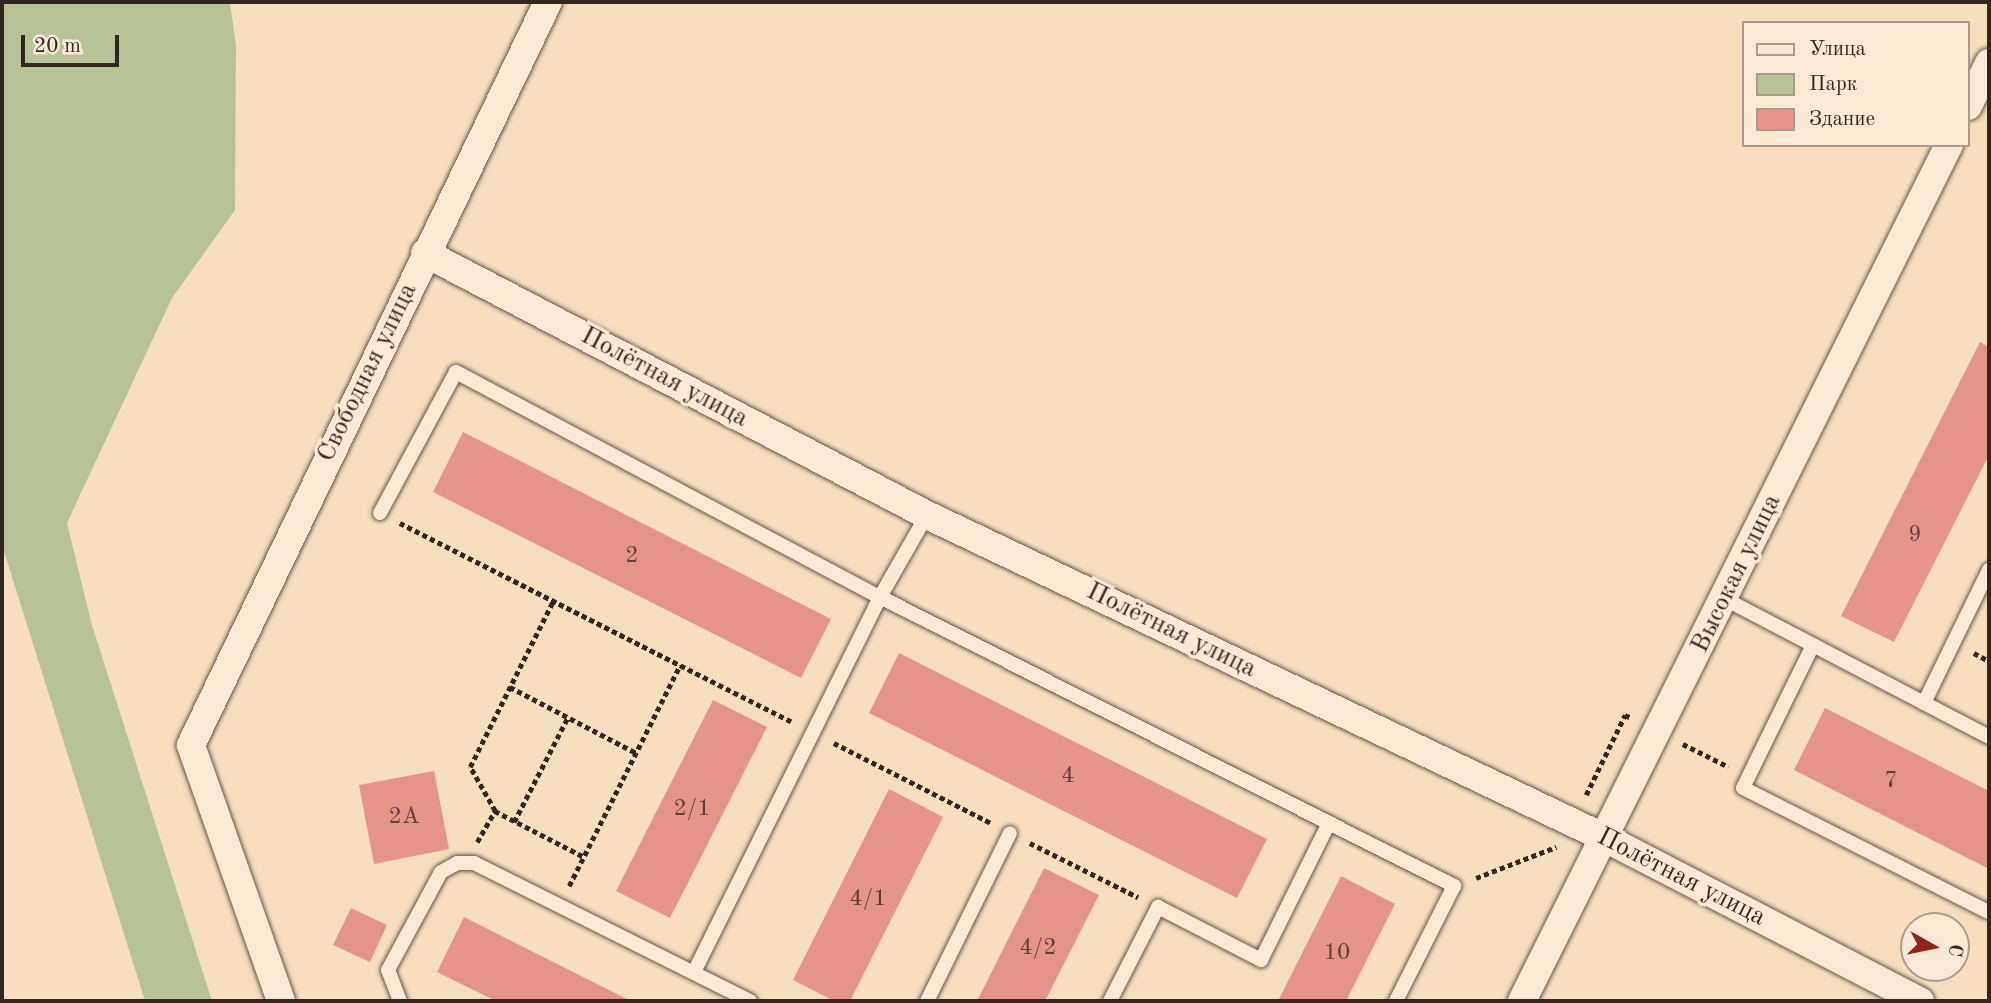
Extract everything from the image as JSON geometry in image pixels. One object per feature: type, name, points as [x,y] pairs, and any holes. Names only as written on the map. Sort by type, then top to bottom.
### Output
[{"type":"street","name":"Свободная улица","points":[[281,1001],[191,745],[425,253],[548,2]]},
{"type":"street","points":[[1970,102],[1989,63]]},
{"type":"street","name":"Высокая улица","points":[[1522,1001],[1726,599],[1948,147]]},
{"type":"street","name":"Полётная улица","points":[[425,253],[927,515],[1605,838],[1920,1001]]},
{"type":"lane","points":[[380,513],[456,372],[880,597],[1328,825],[1454,886],[1396,1001]]},
{"type":"lane","points":[[694,972],[880,597],[927,515]]},
{"type":"lane","points":[[1924,703],[1989,570]]},
{"type":"lane","points":[[1726,599],[1989,737]]},
{"type":"lane","points":[[1814,645],[1743,788],[1989,912]]},
{"type":"lane","points":[[1110,1001],[1158,907],[1261,960],[1328,825]]},
{"type":"lane","points":[[927,1001],[1010,832]]},
{"type":"lane","points":[[400,1001],[388,970],[441,872],[465,863],[496,870],[750,1001]]},
{"type":"path","points":[[380,513],[1158,907]]},
{"type":"path","points":[[553,601],[470,767],[495,811],[584,857]]},
{"type":"path","points":[[560,903],[680,665]]},
{"type":"path","points":[[510,687],[636,752]]},
{"type":"path","points":[[514,821],[568,717]]},
{"type":"path","points":[[465,863],[495,811]]},
{"type":"green space","points":[[2,2],[230,2],[236,46],[235,210],[172,298],[67,523],[91,622],[212,1001],[145,1001],[2,545]]},
{"type":"building","points":[[1980,342],[1989,347],[1989,455],[1894,642],[1841,616]]},
{"type":"building","points":[[463,432],[831,619],[801,678],[433,492]]},
{"type":"building","points":[[899,653],[1267,839],[1237,898],[869,713]]},
{"type":"building","points":[[713,700],[767,727],[670,918],[616,891]]},
{"type":"building","points":[[1825,708],[1989,791],[1989,869],[1794,770]]},
{"type":"building","points":[[434,771],[449,849],[374,864],[359,785]]},
{"type":"building","points":[[889,789],[943,817],[850,1001],[834,1001],[793,980]]},
{"type":"building","points":[[1044,868],[1099,895],[1045,1001],[977,1001]]},
{"type":"building","points":[[1341,876],[1395,904],[1346,1001],[1278,1001]]},
{"type":"building","points":[[351,908],[387,925],[370,962],[333,945]]},
{"type":"building","points":[[464,917],[631,1001],[496,1001],[437,972]]}]
